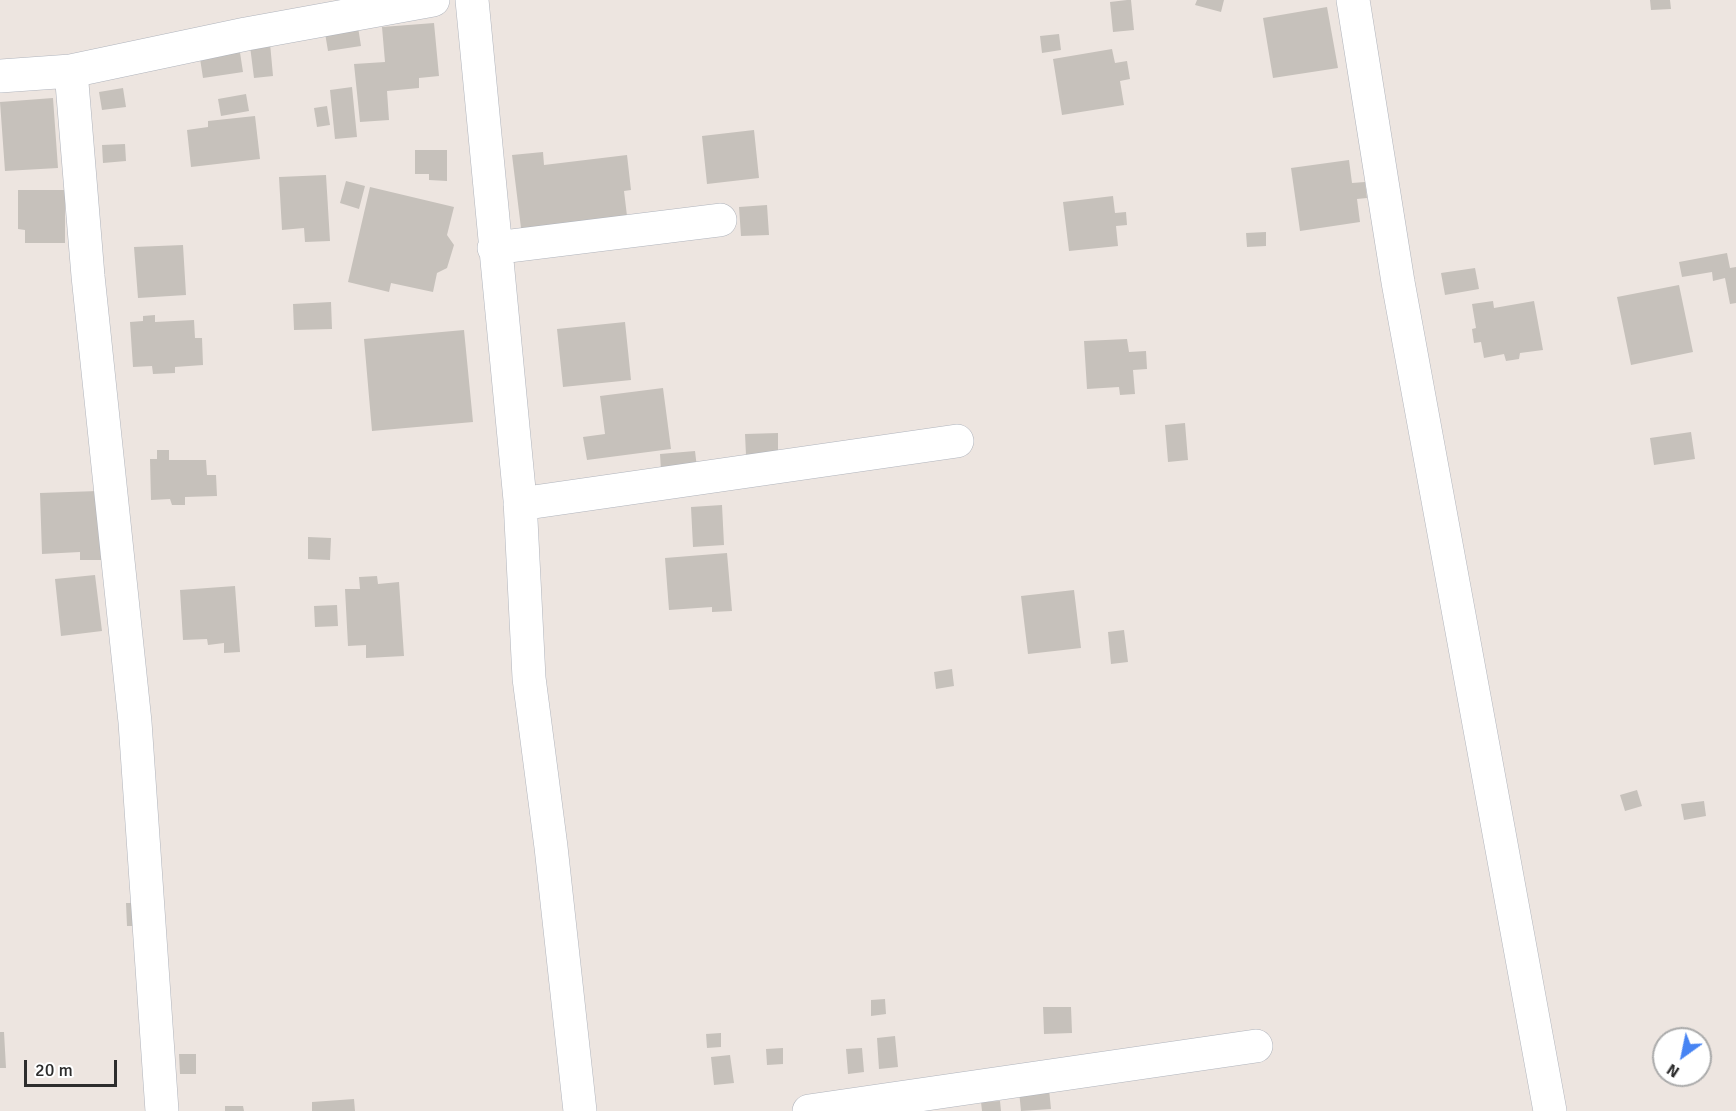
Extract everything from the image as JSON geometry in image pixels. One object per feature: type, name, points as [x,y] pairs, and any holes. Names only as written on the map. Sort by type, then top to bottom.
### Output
[{"type":"street","points":[[0,76],[71,71],[246,34],[433,0]]},
{"type":"street","points":[[471,0],[520,504],[529,678],[580,1111]]},
{"type":"street","points":[[1353,0],[1400,294],[1550,1111]]},
{"type":"street","points":[[71,71],[88,276],[135,722],[162,1111]]},
{"type":"street","points":[[494,248],[720,220]]},
{"type":"street","points":[[520,504],[957,441]]},
{"type":"street","points":[[809,1111],[1256,1046]]},
{"type":"building","points":[[1131,0],[1134,30],[1113,32],[1110,2]]},
{"type":"building","points":[[1197,0],[1224,0],[1221,12],[1195,5]]},
{"type":"building","points":[[1650,0],[1670,0],[1671,9],[1651,10]]},
{"type":"building","points":[[1327,7],[1338,68],[1273,78],[1263,18]]},
{"type":"building","points":[[434,23],[439,76],[419,78],[419,88],[387,91],[389,120],[360,122],[354,64],[385,62],[382,27]]},
{"type":"building","points":[[358,27],[361,46],[328,51],[325,33]]},
{"type":"building","points":[[1059,34],[1061,50],[1042,53],[1040,36]]},
{"type":"building","points":[[270,43],[273,76],[254,78],[250,46]]},
{"type":"building","points":[[239,46],[243,72],[203,78],[199,52]]},
{"type":"building","points":[[1112,49],[1115,63],[1127,61],[1130,79],[1120,81],[1124,105],[1062,115],[1053,59]]},
{"type":"building","points":[[352,87],[357,137],[335,139],[330,90]]},
{"type":"building","points":[[123,88],[126,107],[102,110],[99,92]]},
{"type":"building","points":[[246,94],[249,111],[221,116],[218,99]]},
{"type":"building","points":[[53,98],[58,168],[5,171],[0,102]]},
{"type":"building","points":[[327,106],[330,125],[317,127],[314,108]]},
{"type":"building","points":[[255,116],[260,159],[191,167],[187,130],[208,127],[208,121]]},
{"type":"building","points":[[754,130],[759,178],[707,184],[702,136]]},
{"type":"building","points":[[125,144],[126,161],[103,163],[102,145]]},
{"type":"building","points":[[415,150],[447,150],[447,181],[429,180],[429,174],[415,174]]},
{"type":"building","points":[[543,152],[544,165],[627,155],[631,190],[624,191],[627,216],[522,236],[512,155]]},
{"type":"building","points":[[1349,160],[1352,183],[1365,182],[1367,198],[1357,199],[1360,222],[1300,231],[1291,168]]},
{"type":"building","points":[[326,175],[330,241],[305,242],[304,228],[282,230],[279,177]]},
{"type":"building","points":[[346,181],[365,186],[359,209],[340,203]]},
{"type":"building","points":[[370,187],[454,207],[447,235],[454,245],[447,268],[437,273],[433,292],[391,283],[389,292],[348,282]]},
{"type":"building","points":[[18,190],[65,190],[65,243],[25,243],[25,230],[18,229]]},
{"type":"building","points":[[1113,196],[1115,213],[1126,212],[1127,225],[1116,226],[1118,246],[1069,251],[1063,202]]},
{"type":"building","points":[[767,205],[769,235],[741,236],[739,207]]},
{"type":"building","points":[[1266,232],[1266,246],[1247,247],[1246,233]]},
{"type":"building","points":[[183,245],[186,295],[138,298],[134,247]]},
{"type":"building","points":[[1727,253],[1730,268],[1736,267],[1736,303],[1730,304],[1725,278],[1713,281],[1712,272],[1682,277],[1679,262]]},
{"type":"building","points":[[1475,268],[1479,289],[1445,295],[1441,273]]},
{"type":"building","points":[[1679,285],[1693,352],[1631,365],[1617,297]]},
{"type":"building","points":[[1493,301],[1494,308],[1534,301],[1543,350],[1520,353],[1519,359],[1506,361],[1504,354],[1484,358],[1481,342],[1474,343],[1472,329],[1476,328],[1472,304]]},
{"type":"building","points":[[331,302],[332,329],[294,330],[293,304]]},
{"type":"building","points":[[155,315],[155,322],[194,320],[195,338],[202,338],[203,365],[175,367],[175,373],[153,374],[152,366],[133,367],[130,322],[143,321],[143,316]]},
{"type":"building","points":[[625,322],[631,380],[563,387],[557,329]]},
{"type":"building","points":[[464,330],[473,422],[372,431],[364,339]]},
{"type":"building","points":[[1127,339],[1129,352],[1146,351],[1147,369],[1133,370],[1135,394],[1120,395],[1119,387],[1087,389],[1084,341]]},
{"type":"building","points":[[663,388],[671,449],[587,460],[583,437],[605,434],[600,396]]},
{"type":"building","points":[[1185,423],[1188,460],[1168,462],[1165,425]]},
{"type":"building","points":[[1691,432],[1695,459],[1654,465],[1650,438]]},
{"type":"building","points":[[778,433],[778,454],[746,455],[745,434]]},
{"type":"building","points":[[157,450],[169,450],[169,460],[206,460],[207,475],[216,475],[217,496],[185,497],[185,505],[172,505],[170,499],[151,500],[150,459],[157,459]]},
{"type":"building","points":[[695,451],[697,468],[661,470],[660,454]]},
{"type":"building","points":[[98,491],[101,560],[80,560],[80,552],[42,554],[40,493]]},
{"type":"building","points":[[722,505],[724,545],[693,547],[691,507]]},
{"type":"building","points":[[308,537],[331,538],[330,560],[308,559]]},
{"type":"building","points":[[727,553],[732,611],[712,612],[712,607],[669,610],[665,558]]},
{"type":"building","points":[[95,575],[102,631],[61,636],[55,579]]},
{"type":"building","points":[[377,576],[378,584],[399,582],[404,656],[366,658],[366,645],[348,646],[345,589],[360,589],[359,577]]},
{"type":"building","points":[[235,586],[240,652],[224,653],[224,643],[208,645],[207,639],[183,640],[180,590]]},
{"type":"building","points":[[1074,590],[1081,648],[1028,654],[1021,596]]},
{"type":"building","points":[[337,605],[338,626],[315,627],[314,606]]},
{"type":"building","points":[[1124,630],[1128,662],[1111,664],[1108,632]]},
{"type":"building","points":[[952,669],[954,686],[936,689],[934,672]]},
{"type":"building","points":[[1637,790],[1642,806],[1625,811],[1620,795]]},
{"type":"building","points":[[1704,801],[1706,816],[1684,820],[1681,804]]},
{"type":"building","points":[[126,903],[140,903],[140,926],[127,926]]},
{"type":"building","points":[[885,999],[886,1014],[871,1016],[871,1000]]},
{"type":"building","points":[[1043,1007],[1071,1007],[1072,1033],[1044,1034]]},
{"type":"building","points":[[0,1032],[4,1032],[6,1068],[0,1068]]},
{"type":"building","points":[[721,1033],[721,1047],[707,1048],[706,1034]]},
{"type":"building","points":[[895,1036],[898,1067],[879,1069],[877,1038]]},
{"type":"building","points":[[783,1048],[783,1064],[767,1065],[766,1049]]},
{"type":"building","points":[[862,1048],[864,1072],[848,1074],[846,1049]]},
{"type":"building","points":[[179,1054],[196,1054],[196,1074],[180,1074]]},
{"type":"building","points":[[730,1055],[734,1083],[714,1085],[711,1057]]},
{"type":"building","points":[[1049,1089],[1051,1109],[1021,1111],[1019,1091]]},
{"type":"building","points":[[354,1099],[355,1111],[312,1111],[312,1102]]},
{"type":"building","points":[[1000,1101],[1001,1111],[982,1111],[981,1102]]},
{"type":"building","points":[[225,1106],[243,1106],[244,1111],[225,1111]]}]
